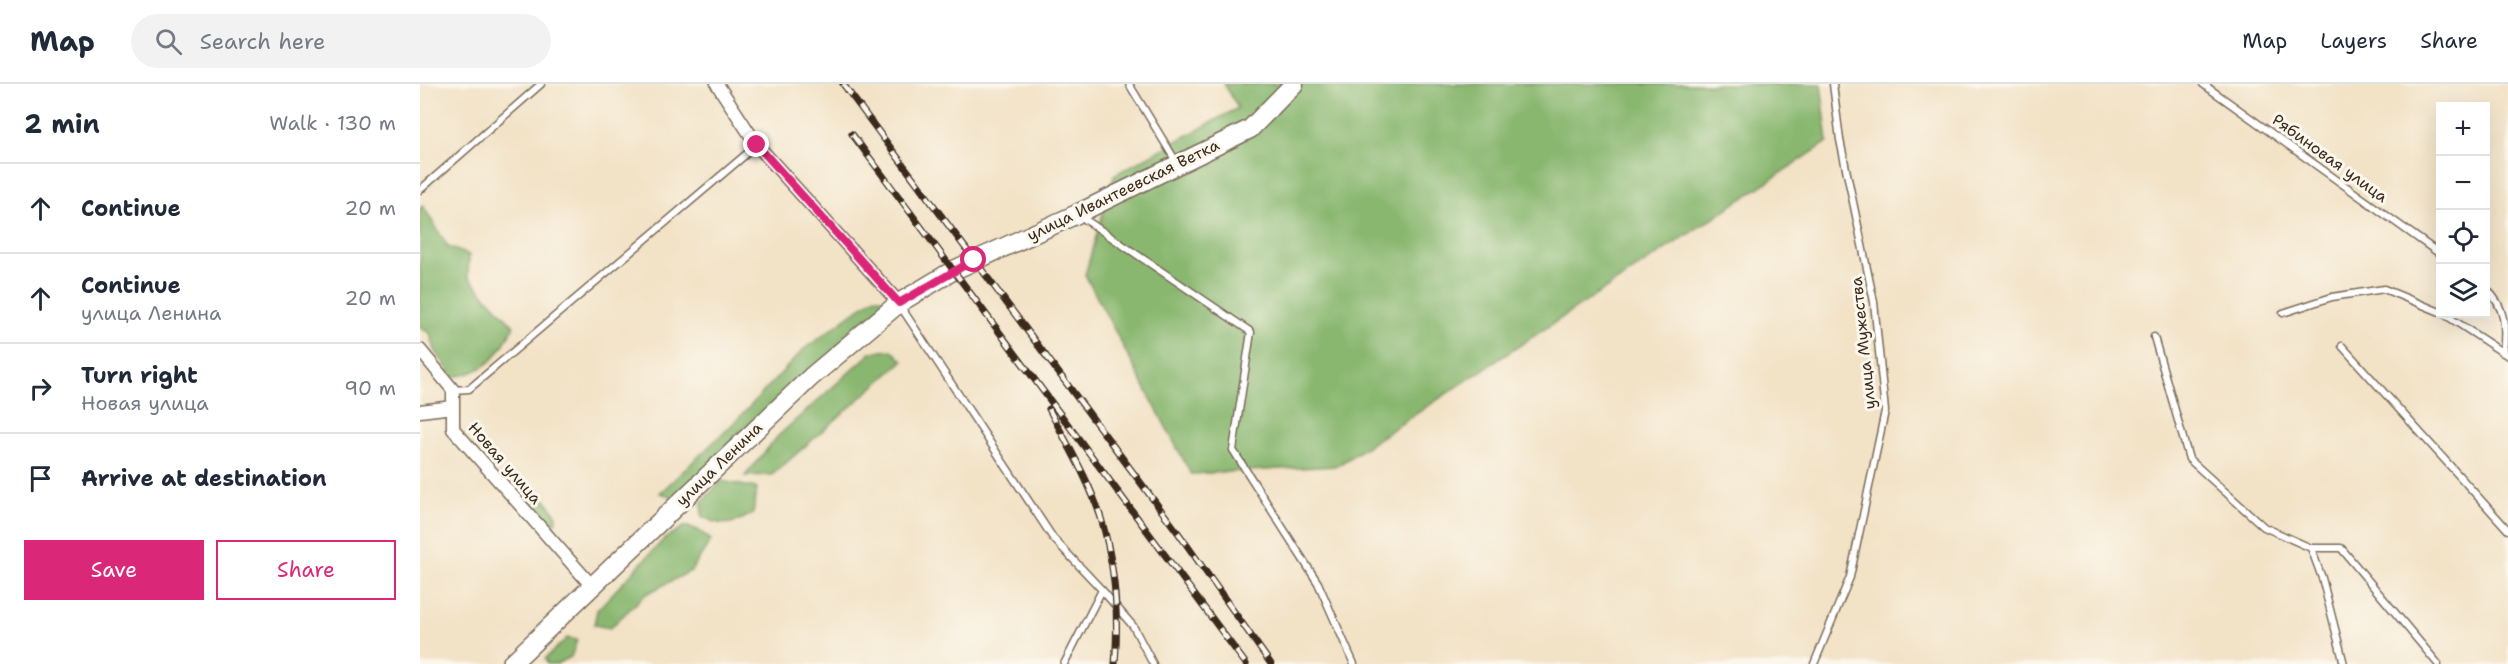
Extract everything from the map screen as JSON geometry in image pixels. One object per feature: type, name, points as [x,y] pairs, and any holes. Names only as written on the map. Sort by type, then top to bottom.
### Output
[{"type":"main road","name":"улица Ивантеевская Ветка","points":[[939,278],[1077,214],[1250,129],[1294,84]]},
{"type":"main road","name":"улица Ленина","points":[[515,663],[811,376],[899,303],[939,278]]},
{"type":"street","points":[[717,84],[757,145],[899,303]]},
{"type":"street","points":[[420,350],[453,390]]},
{"type":"street","name":"Новая улица","points":[[453,390],[453,429],[592,586]]},
{"type":"street","points":[[420,411],[453,407]]},
{"type":"lane","points":[[420,190],[541,84]]},
{"type":"lane","points":[[1129,84],[1178,163]]},
{"type":"lane","name":"улица Мужества","points":[[1814,664],[1850,577],[1885,411],[1874,302],[1840,140],[1833,84]]},
{"type":"lane","name":"Рябиновая улица","points":[[2204,84],[2436,251]]},
{"type":"lane","points":[[453,390],[469,389],[757,145]]},
{"type":"lane","points":[[1077,214],[1251,332],[1233,450],[1318,584],[1354,664]]},
{"type":"lane","points":[[2283,313],[2332,297],[2384,289],[2436,311]]},
{"type":"lane","points":[[2490,293],[2507,326],[2506,355]]},
{"type":"lane","points":[[899,303],[1053,538],[1133,626],[1153,664]]},
{"type":"lane","points":[[2450,318],[2506,355]]},
{"type":"lane","points":[[2154,336],[2189,459],[2264,527],[2311,548],[2341,548],[2438,664]]},
{"type":"lane","points":[[2342,346],[2508,530]]},
{"type":"lane","points":[[2506,355],[2508,347]]},
{"type":"lane","points":[[2311,548],[2322,578],[2344,664]]},
{"type":"lane","points":[[1064,664],[1102,590]]},
{"type":"green space","points":[[1224,84],[1821,84],[1828,142],[1337,466],[1191,474],[1085,275],[1114,175],[1238,108]]},
{"type":"green space","points":[[423,206],[448,247],[469,255],[468,277],[514,326],[497,354],[484,366],[453,377],[435,350],[430,333],[420,328],[420,208]]},
{"type":"green space","points":[[875,297],[888,300],[679,499],[660,493],[736,421],[803,350]]},
{"type":"green space","points":[[892,350],[903,361],[772,475],[745,476],[778,436],[872,352]]},
{"type":"green space","points":[[721,481],[757,488],[753,513],[728,524],[702,516],[702,502]]},
{"type":"green space","points":[[530,489],[546,500],[557,516],[555,524],[541,520],[526,499]]},
{"type":"green space","points":[[685,526],[698,530],[711,540],[691,571],[646,594],[610,628],[594,625],[597,610],[664,539]]},
{"type":"green space","points":[[567,638],[577,640],[571,657],[557,664],[548,664],[545,659]]},
{"type":"railway","points":[[843,84],[1179,534],[1271,664]]},
{"type":"railway","points":[[852,134],[1246,664]]},
{"type":"railway","points":[[1049,409],[1090,490],[1106,536],[1115,590],[1115,664]]},
{"type":"route","points":[[757,145],[899,303],[974,260]]}]
